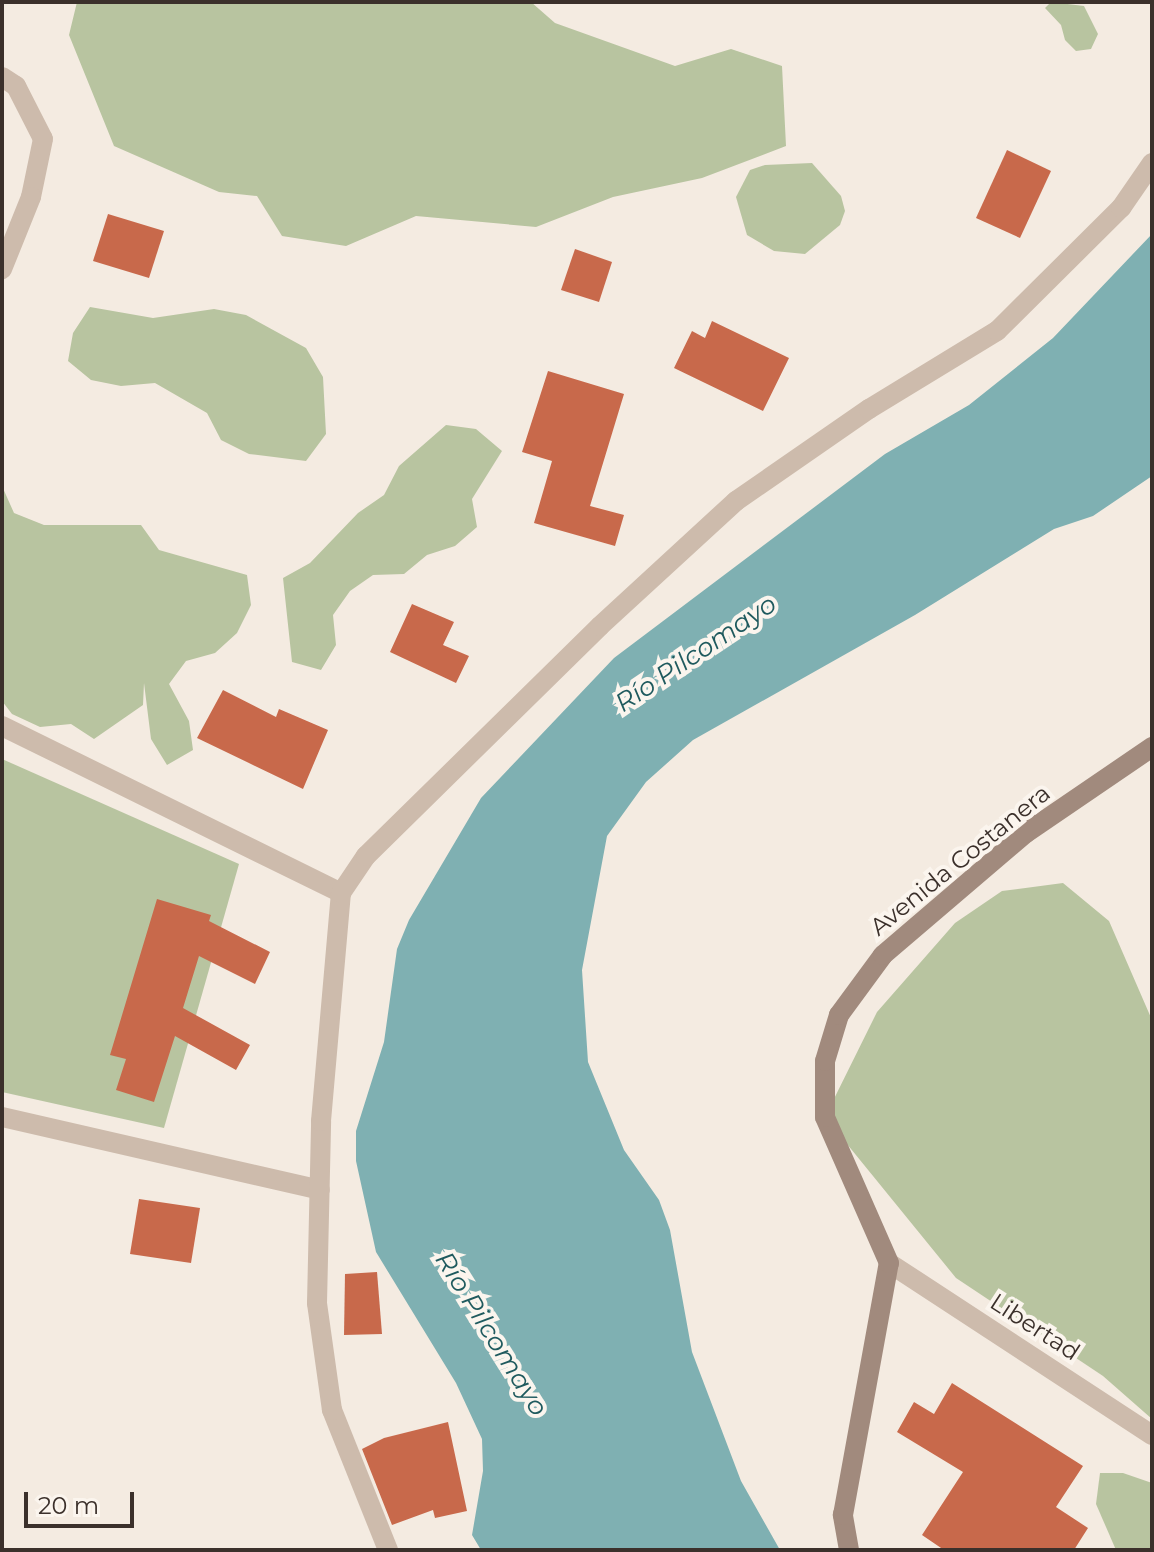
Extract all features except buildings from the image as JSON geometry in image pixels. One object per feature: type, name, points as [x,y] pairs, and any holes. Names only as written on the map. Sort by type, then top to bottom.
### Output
[{"type":"street","points":[[2,77],[16,86],[43,139],[31,197],[2,269]]},
{"type":"street","points":[[388,1550],[332,1410],[317,1303],[320,1190],[341,893],[366,856],[600,626],[736,501],[869,409],[997,331],[1121,208],[1152,163]]},
{"type":"street","points":[[2,726],[341,893]]},
{"type":"street","name":"Avenida Costanera","points":[[889,1263],[825,1117],[825,1061],[839,1015],[895,945],[1026,833],[1152,747]]},
{"type":"street","points":[[2,1117],[320,1190]]},
{"type":"street","points":[[849,1550],[843,1515],[889,1263]]},
{"type":"street","name":"Libertad","points":[[889,1263],[1152,1435]]},
{"type":"green space","points":[[77,2],[531,2],[555,23],[675,66],[731,49],[782,66],[786,146],[702,178],[613,197],[536,227],[416,216],[346,246],[282,236],[257,196],[219,192],[114,146],[69,35]]},
{"type":"green space","points":[[1051,2],[1084,6],[1098,34],[1091,49],[1076,51],[1065,40],[1061,25],[1045,8]]},
{"type":"green space","points":[[812,163],[841,196],[845,211],[840,225],[805,254],[774,251],[747,235],[736,197],[750,170],[765,165]]},
{"type":"green space","points":[[90,307],[153,318],[214,309],[246,315],[306,348],[323,377],[326,434],[306,461],[249,454],[221,440],[207,413],[155,383],[121,386],[91,380],[68,361],[73,333]]},
{"type":"green space","points":[[446,425],[476,429],[502,451],[472,499],[477,527],[455,546],[427,555],[404,574],[373,575],[350,591],[333,615],[336,645],[321,670],[292,662],[283,578],[310,563],[358,513],[384,495],[399,466]]},
{"type":"green space","points":[[2,486],[14,513],[44,525],[141,525],[159,550],[247,575],[251,605],[237,633],[215,653],[186,661],[169,684],[189,721],[193,750],[167,765],[151,739],[144,683],[143,705],[94,739],[71,724],[40,727],[12,714],[2,701]]},
{"type":"green space","points":[[2,759],[239,864],[164,1128],[2,1092]]},
{"type":"green space","points":[[1063,883],[1109,921],[1152,1020],[1152,1419],[1103,1376],[956,1278],[825,1117],[877,1012],[955,923],[1002,891]]},
{"type":"green space","points":[[1100,1473],[1123,1473],[1152,1483],[1152,1550],[1116,1550],[1096,1504]]},
{"type":"water","name":"Río Pilcomayo","points":[[1152,234],[1152,476],[1093,516],[1054,529],[915,615],[693,740],[646,782],[607,836],[582,970],[588,1062],[624,1150],[659,1200],[670,1230],[692,1352],[741,1481],[780,1550],[481,1550],[472,1535],[483,1471],[482,1439],[456,1383],[376,1252],[356,1161],[356,1131],[384,1042],[397,949],[409,920],[481,798],[614,658],[885,454],[969,405],[1053,338]]}]
